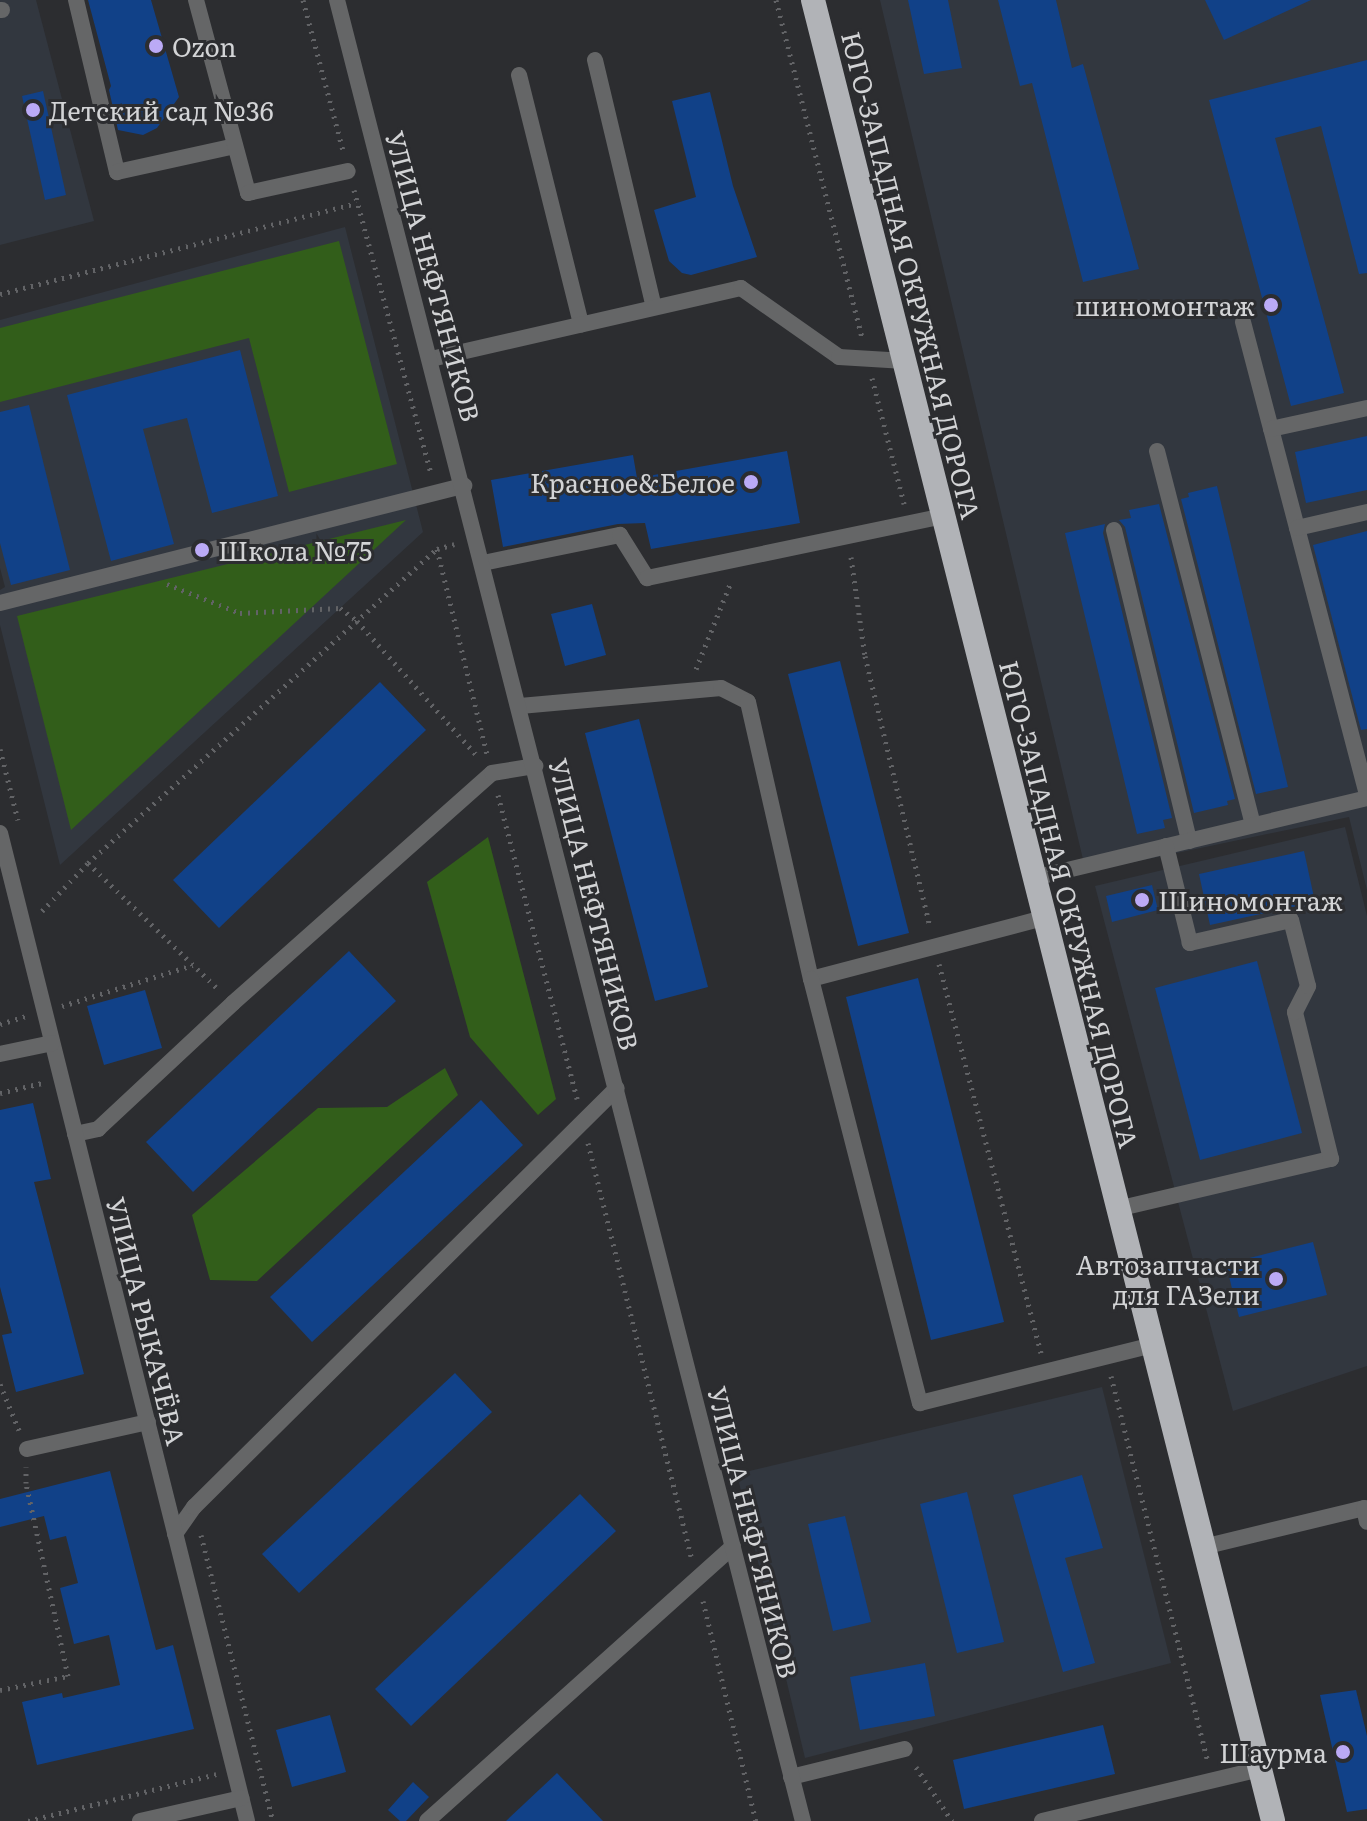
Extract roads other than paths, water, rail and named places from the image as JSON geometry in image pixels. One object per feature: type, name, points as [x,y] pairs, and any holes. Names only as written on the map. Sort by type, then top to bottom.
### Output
[{"type":"highway","name":"ЮГО-ЗАПАДНАЯ ОКРУЖНАЯ ДОРОГА","points":[[813,0],[1273,1821]]},
{"type":"street","points":[[76,0],[117,172],[235,146]]},
{"type":"street","points":[[196,0],[248,193],[348,171]]},
{"type":"street","name":"УЛИЦА НЕФТЯНИКОВ","points":[[337,0],[488,579],[803,1821]]},
{"type":"street","points":[[595,60],[654,307]]},
{"type":"street","points":[[519,75],[581,324]]},
{"type":"street","points":[[431,359],[741,288],[839,357],[905,361]]},
{"type":"street","points":[[1034,878],[1367,797],[1243,322]]},
{"type":"street","points":[[1271,429],[1367,408]]},
{"type":"street","points":[[1157,451],[1253,825]]},
{"type":"street","points":[[0,603],[464,486]]},
{"type":"street","points":[[1297,528],[1367,512]]},
{"type":"street","points":[[483,563],[620,535],[647,578],[944,516]]},
{"type":"street","points":[[1114,530],[1189,841]]},
{"type":"street","points":[[520,706],[721,688],[748,702],[811,979],[920,1403],[1152,1345]]},
{"type":"street","points":[[75,1134],[98,1129],[233,1003],[492,773],[535,766]]},
{"type":"street","name":"УЛИЦА РЫКАЧЁВА","points":[[0,833],[247,1821]]},
{"type":"street","points":[[1117,1209],[1331,1159],[1295,1012],[1308,986],[1291,920],[1190,943],[1166,846]]},
{"type":"street","points":[[811,979],[1043,918]]},
{"type":"street","points":[[0,1054],[52,1043]]},
{"type":"street","points":[[175,1534],[194,1507],[617,1088]]},
{"type":"street","points":[[27,1449],[148,1422]]},
{"type":"street","points":[[1203,1547],[1364,1508],[1367,1522]]},
{"type":"street","points":[[427,1821],[733,1546]]},
{"type":"street","points":[[791,1777],[905,1749]]},
{"type":"street","points":[[1046,1821],[1260,1769]]},
{"type":"street","points":[[140,1821],[241,1798]]},
{"type":"place","name":"Ozon","points":[[156,46]]},
{"type":"place","name":"Детский сад №36","points":[[33,110]]},
{"type":"place","name":"шиномонтаж","points":[[1271,305]]},
{"type":"place","name":"Красное&Белое","points":[[751,482]]},
{"type":"place","name":"Школа №75","points":[[202,550]]},
{"type":"place","name":"Шиномонтаж","points":[[1142,900]]},
{"type":"place","name":"Автозапчасти для ГАЗели","points":[[1276,1279]]},
{"type":"place","name":"Шаурма","points":[[1343,1752]]}]
